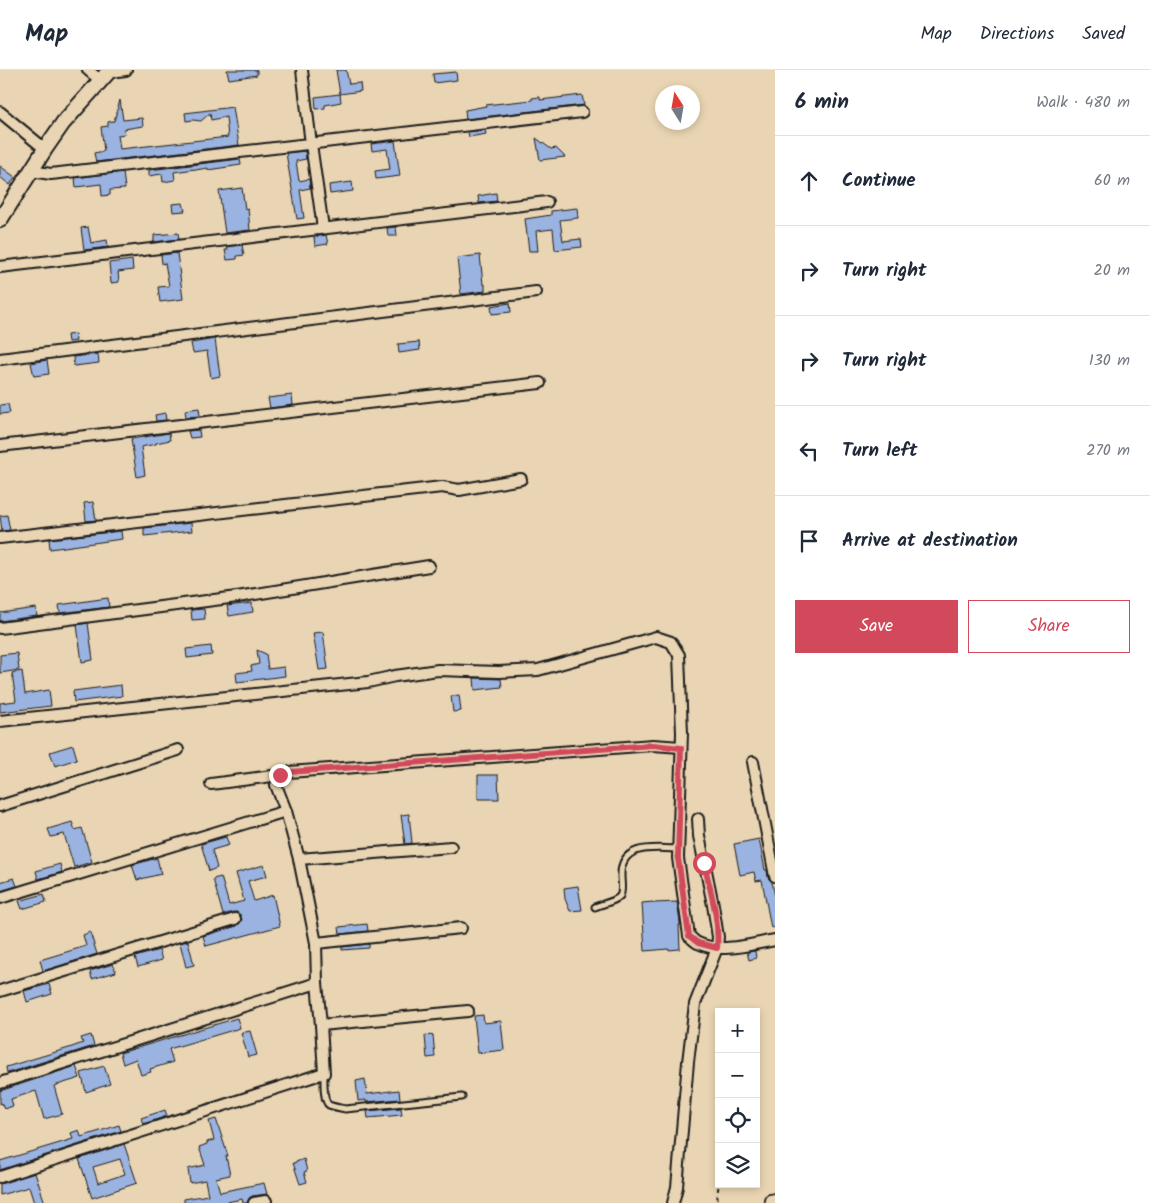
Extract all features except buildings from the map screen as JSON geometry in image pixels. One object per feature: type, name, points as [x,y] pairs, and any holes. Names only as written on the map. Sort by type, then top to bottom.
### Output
[{"type":"street","points":[[88,70],[107,74],[126,70]]},
{"type":"street","points":[[302,70],[323,228]]},
{"type":"street","points":[[0,220],[63,123],[107,74]]},
{"type":"street","points":[[0,112],[45,148]]},
{"type":"street","points":[[31,170],[50,174],[582,112]]},
{"type":"street","points":[[0,267],[547,202]]},
{"type":"street","points":[[0,359],[536,292]]},
{"type":"street","points":[[0,446],[540,383]]},
{"type":"street","points":[[0,538],[442,487],[459,490],[521,479]]},
{"type":"street","points":[[0,628],[237,597],[429,566]]},
{"type":"street","points":[[0,721],[368,682],[438,670],[499,672],[538,670],[656,637],[670,642],[679,655],[682,733],[678,858],[689,936],[698,943],[717,948],[732,948],[775,940]]},
{"type":"street","points":[[211,784],[280,775],[289,772],[653,745],[681,748]]},
{"type":"street","points":[[0,806],[178,750]]},
{"type":"street","points":[[753,762],[775,876]]},
{"type":"street","points":[[0,1176],[324,1074],[316,943],[299,859],[286,811],[276,785],[280,775]]},
{"type":"street","points":[[0,898],[286,811]]},
{"type":"street","points":[[673,1203],[695,1004],[717,948],[718,937],[699,836],[698,818]]},
{"type":"street","points":[[299,859],[451,847]]},
{"type":"street","points":[[0,991],[235,919]]},
{"type":"street","points":[[316,943],[461,928]]},
{"type":"street","points":[[0,1083],[318,982]]},
{"type":"street","points":[[321,1024],[468,1011]]},
{"type":"street","points":[[254,1203],[266,1200]]},
{"type":"lane","points":[[594,907],[620,896],[620,867],[626,856],[634,851],[651,848],[678,848]]},
{"type":"lane","points":[[324,1074],[326,1101],[332,1106],[345,1109],[462,1097]]},
{"type":"path","points":[[718,1188],[717,1201],[720,1203]]},
{"type":"route","points":[[280,775],[289,772],[653,745],[681,748],[678,858],[689,936],[698,943],[717,948],[718,937],[704,863]]}]
